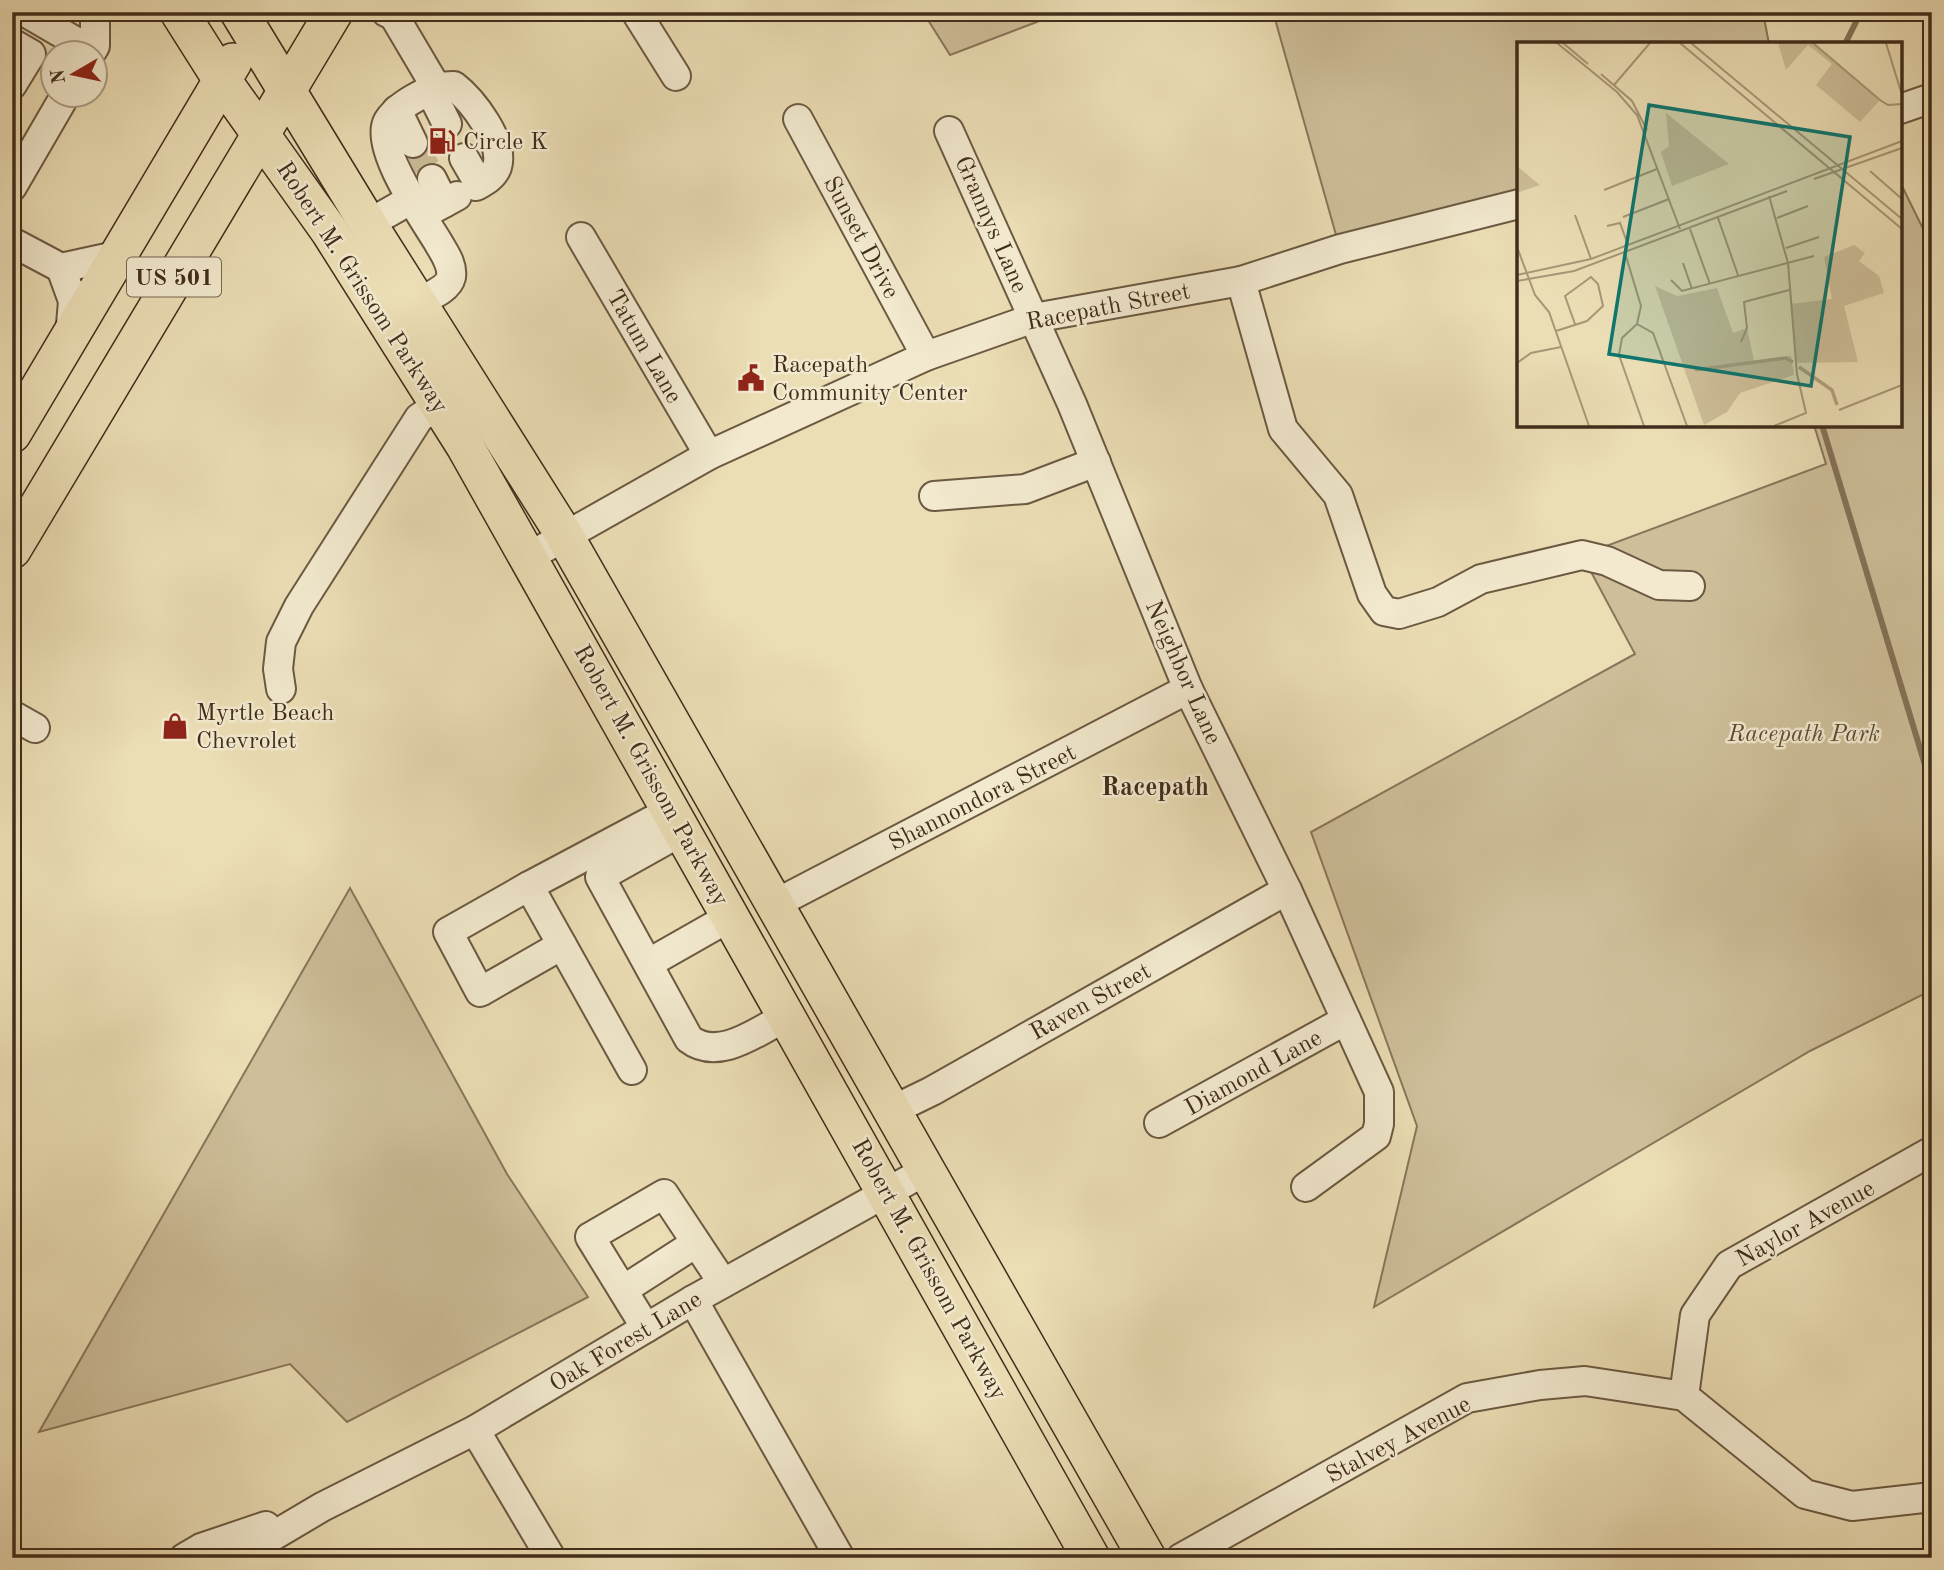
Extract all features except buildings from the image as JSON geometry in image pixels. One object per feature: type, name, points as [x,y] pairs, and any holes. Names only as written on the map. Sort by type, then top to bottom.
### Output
[{"type":"main road","name":"Robert M. Grissom Parkway","points":[[179,12],[222,80],[330,232],[439,404],[530,556],[730,917],[852,1130],[883,1192],[1091,1558]]},
{"type":"main road","name":"US 501","points":[[12,550],[334,12]]},
{"type":"main road","name":"Robert M. Grissom Parkway","points":[[251,19],[286,91],[565,536],[1147,1558]]},
{"type":"main road","name":"US 501","points":[[12,435],[222,80],[251,19]]},
{"type":"street","points":[[26,12],[69,38]]},
{"type":"street","points":[[95,12],[95,38]]},
{"type":"street","points":[[386,12],[394,16],[433,89],[447,124]]},
{"type":"street","points":[[636,12],[676,76]]},
{"type":"street","points":[[12,43],[31,54],[12,85]]},
{"type":"street","points":[[368,224],[446,195],[492,176],[498,165],[496,144],[470,98],[454,86],[433,89],[397,110],[386,124],[387,147],[446,195]]},
{"type":"street","points":[[1902,108],[1932,98]]},
{"type":"street","points":[[12,187],[58,108]]},
{"type":"street","points":[[397,110],[413,143]]},
{"type":"street","name":"Sunset Drive","points":[[798,119],[926,356]]},
{"type":"street","name":"Grannys Lane","points":[[949,131],[1034,318]]},
{"type":"street","points":[[417,303],[444,287],[451,278],[446,195],[464,158]]},
{"type":"street","name":"Racepath Street","points":[[530,556],[709,455],[926,356],[1034,318],[1241,281],[1340,249],[1517,205]]},
{"type":"street","name":"Tatum Lane","points":[[582,237],[709,455]]},
{"type":"street","points":[[12,242],[61,268],[116,256]]},
{"type":"street","points":[[61,268],[73,301],[70,335]]},
{"type":"street","points":[[1241,281],[1283,429],[1338,495],[1372,594],[1384,611],[1399,614],[1438,601],[1481,579],[1582,555],[1606,561],[1659,585],[1690,586]]},
{"type":"street","name":"Neighbor Lane","points":[[1034,318],[1188,689],[1287,890],[1379,1091],[1379,1124],[1376,1136],[1306,1187]]},
{"type":"street","points":[[281,689],[278,669],[281,642],[299,606],[419,418],[439,404]]},
{"type":"street","points":[[934,496],[1025,489],[1096,462]]},
{"type":"street","name":"Shannondora Street","points":[[775,904],[1188,689]]},
{"type":"street","points":[[562,945],[480,992],[448,932],[529,886],[678,820]]},
{"type":"street","points":[[678,820],[600,877],[688,1039],[700,1047],[715,1048],[738,1042],[787,1016]]},
{"type":"street","points":[[529,886],[632,1070]]},
{"type":"street","name":"Raven Street","points":[[893,1110],[932,1091],[1287,890]]},
{"type":"street","points":[[649,963],[730,917]]},
{"type":"street","name":"Diamond Lane","points":[[1159,1123],[1346,1020]]},
{"type":"street","name":"Naylor Avenue","points":[[1684,1396],[1695,1315],[1729,1265],[1932,1152]]},
{"type":"street","name":"Oak Forest Lane","points":[[236,1558],[322,1507],[475,1430],[693,1300],[883,1192],[927,1170]]},
{"type":"street","points":[[646,1328],[590,1237],[664,1194],[723,1283]]},
{"type":"street","points":[[623,1290],[696,1243]]},
{"type":"street","points":[[693,1300],[841,1558]]},
{"type":"street","name":"Stalvey Avenue","points":[[1181,1558],[1467,1398],[1540,1385],[1585,1381],[1684,1396]]},
{"type":"street","points":[[1684,1396],[1805,1494],[1852,1506],[1932,1497]]},
{"type":"street","points":[[475,1430],[551,1558]]},
{"type":"street","name":"Oak Forest Lane","points":[[184,1558],[201,1548],[322,1507]]},
{"type":"green space","points":[[923,12],[1063,12],[950,55]]},
{"type":"green space","points":[[1273,12],[1763,12],[1769,42],[1517,42],[1517,205],[1340,249]]},
{"type":"green space","name":"Racepath Park","points":[[1902,186],[1932,247],[1932,990],[1810,1051],[1374,1307],[1417,1126],[1311,832],[1635,654],[1582,555],[1826,464],[1815,427],[1902,427]]},
{"type":"green space","points":[[350,888],[507,1174],[588,1297],[347,1422],[290,1364],[39,1432]]},
{"type":"waterway","points":[[1846,42],[1861,12]]},
{"type":"waterway","points":[[1823,427],[1932,788]]},
{"type":"tunnel","points":[[413,143],[432,179]]},
{"type":"place","name":"Circle K","points":[[442,141]]},
{"type":"place","name":"Racepath Community Center","points":[[751,378]]},
{"type":"place","name":"Myrtle Beach Chevrolet","points":[[175,726]]},
{"type":"district","name":"Racepath","points":[[1155,786]]}]
